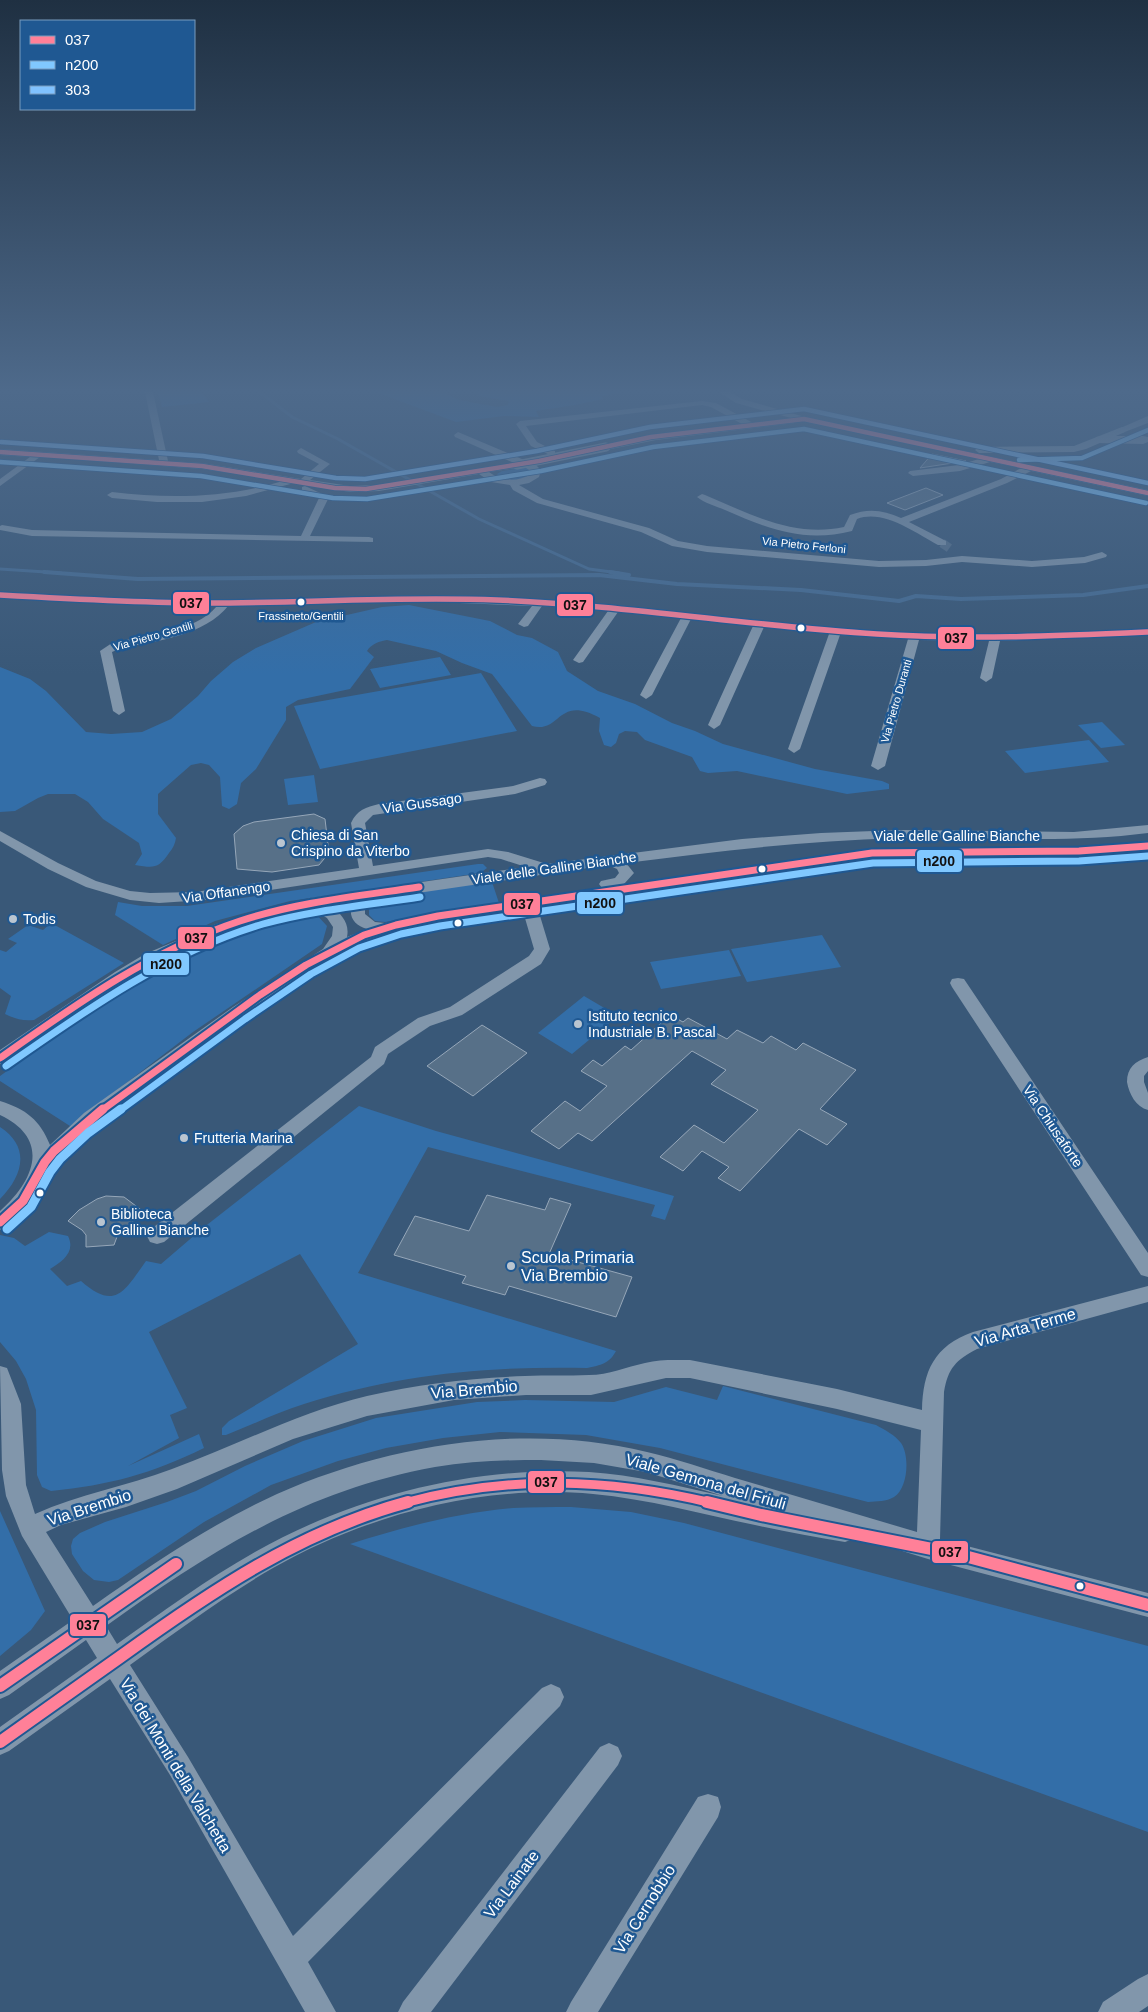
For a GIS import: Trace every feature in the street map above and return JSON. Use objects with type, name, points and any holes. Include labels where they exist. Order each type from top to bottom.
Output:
[{"type":"street","points":[[112,495],[156,500],[198,500],[277,486]]},
{"type":"street","points":[[303,486],[324,497],[304,538]]},
{"type":"street","points":[[323,486],[346,489],[390,486]]},
{"type":"street","name":"Via Pietro Ferloni","points":[[515,486],[540,501],[645,530],[666,541],[688,546],[864,563],[918,563],[962,559]]},
{"type":"street","points":[[901,522],[992,486]]},
{"type":"street","points":[[1115,486],[1148,493]]},
{"type":"street","points":[[702,497],[777,526],[804,533],[824,534],[845,530],[849,528],[853,517],[866,513],[883,513],[942,543]]},
{"type":"street","points":[[2,528],[46,533],[369,540]]},
{"type":"street","points":[[952,550],[962,559],[998,564],[1032,564],[1085,560],[1102,555]]},
{"type":"street","points":[[0,595],[126,602],[225,603],[444,598],[540,602],[914,637],[995,638],[1148,632]]},
{"type":"street","points":[[524,624],[540,602]]},
{"type":"street","name":"Via Pietro Gentili","points":[[119,712],[106,651],[113,646],[151,638],[202,622],[217,614],[225,603]]},
{"type":"street","points":[[579,660],[615,608]]},
{"type":"street","points":[[646,695],[688,615]]},
{"type":"street","points":[[714,725],[760,623]]},
{"type":"street","points":[[794,749],[836,631]]},
{"type":"street","name":"Via Pietro Duranti","points":[[878,766],[914,637]]},
{"type":"street","points":[[986,678],[995,638]]},
{"type":"street","name":"Via Gussago","points":[[367,871],[358,825],[360,817],[367,812],[383,808],[515,790],[540,782]]},
{"type":"street","name":"Viale delle Galline Bianche","points":[[0,1058],[121,976],[151,958],[187,941],[234,923],[311,903],[611,860],[722,846],[834,836],[937,833],[1074,836],[1148,829]]},
{"type":"street","name":"Via Offanengo","points":[[0,835],[94,885],[129,895],[150,898],[197,897],[492,853],[547,869]]},
{"type":"street","name":"Viale delle Galline Bianche","points":[[41,1167],[67,1138],[94,1115],[294,973],[330,951],[385,928],[438,916],[528,902],[872,853],[935,849],[1086,852],[1148,846]]},
{"type":"street","name":"Via Offanengo","points":[[465,857],[489,860],[494,867],[492,876]]},
{"type":"street","points":[[566,897],[580,890],[625,878],[627,874],[624,869],[611,860]]},
{"type":"street","points":[[366,895],[358,905],[357,913],[359,917],[369,926],[385,928]]},
{"type":"street","points":[[157,1236],[378,1060],[381,1051],[424,1022],[456,1011],[535,960],[542,948],[528,902]]},
{"type":"street","points":[[311,903],[323,907],[341,927],[340,936],[330,951]]},
{"type":"street","name":"Via Chiusaforte","points":[[958,983],[1148,1269]]},
{"type":"street","points":[[1148,1063],[1136,1071],[1134,1080],[1137,1090],[1148,1104]]},
{"type":"street","points":[[0,1108],[19,1116],[33,1128],[42,1148],[41,1167],[36,1180],[23,1201],[0,1222]]},
{"type":"street","name":"Via Arta Terme","points":[[928,1547],[933,1392],[937,1372],[944,1361],[960,1347],[988,1336],[1147,1296]]},
{"type":"street","name":"Via Brembio","points":[[30,1528],[58,1515],[126,1496],[177,1478],[290,1430],[336,1414],[423,1394],[477,1387],[580,1385],[610,1382],[645,1372],[666,1369],[690,1369],[837,1399],[933,1423]]},
{"type":"street","name":"Via dei Monti della Valchetta","points":[[0,1376],[8,1393],[14,1421],[14,1470],[17,1495],[30,1528],[65,1580],[90,1624],[180,1766],[321,2012]]},
{"type":"street","name":"Viale Gemona del Friuli","points":[[0,1686],[193,1553],[239,1526],[290,1500],[329,1484],[392,1465],[426,1457],[483,1451],[522,1449],[563,1450],[606,1454],[646,1462],[928,1547],[1148,1605]]},
{"type":"street","name":"Viale Gemona del Friuli","points":[[0,1742],[213,1591],[262,1562],[302,1541],[350,1520],[426,1497],[481,1487],[559,1482],[625,1487],[928,1547]]},
{"type":"street","points":[[291,1959],[552,1696]]},
{"type":"street","name":"Via Lainate","points":[[413,2012],[609,1756]]},
{"type":"street","name":"Via Cernobbio","points":[[580,2012],[708,1806]]},
{"type":"street","points":[[1113,2012],[1148,1989]]},
{"type":"shaded area","points":[[409,605],[490,621],[517,635],[532,638],[558,652],[567,671],[598,691],[635,704],[672,723],[723,744],[815,769],[882,781],[889,784],[889,789],[847,794],[737,771],[708,773],[700,771],[692,757],[645,740],[637,732],[625,731],[619,734],[616,743],[611,747],[604,745],[599,731],[600,718],[575,710],[567,712],[549,725],[541,727],[532,726],[492,674],[436,651],[387,640],[376,643],[367,651],[374,657],[350,689],[298,700],[286,707],[286,720],[256,769],[241,783],[237,804],[229,809],[222,806],[220,777],[209,765],[201,763],[191,765],[158,794],[158,814],[176,838],[172,849],[158,865],[151,867],[135,865],[142,854],[139,843],[103,819],[88,802],[75,794],[48,794],[15,811],[0,812],[0,667],[30,679],[46,691],[86,732],[111,734],[142,732],[171,719],[233,662],[256,648],[316,622],[382,607]]},
{"type":"shaded area","points":[[440,657],[451,675],[380,688],[370,669]]},
{"type":"shaded area","points":[[481,673],[517,731],[320,769],[294,706]]},
{"type":"shaded area","points":[[1102,722],[1125,745],[1101,748],[1078,725]]},
{"type":"shaded area","points":[[1089,740],[1109,762],[1025,773],[1005,751]]},
{"type":"shaded area","points":[[314,775],[318,802],[288,805],[284,779]]},
{"type":"shaded area","points":[[483,864],[487,868],[480,873],[290,901],[215,921],[163,945],[115,915],[118,902],[142,906],[187,906]]},
{"type":"shaded area","points":[[491,879],[499,903],[385,922],[375,921],[369,915],[369,908],[375,901],[384,897]]},
{"type":"shaded area","points":[[315,913],[327,926],[322,944],[193,1032],[70,1126],[0,1081],[0,1076],[120,991],[180,952],[233,931],[284,917]]},
{"type":"shaded area","points":[[51,923],[124,963],[34,1020],[19,1019],[5,1014],[11,996],[0,988],[0,950],[6,952],[17,943],[8,939],[28,925],[43,930]]},
{"type":"shaded area","points":[[822,935],[841,967],[747,982],[731,949]]},
{"type":"shaded area","points":[[729,950],[741,976],[661,989],[650,962]]},
{"type":"shaded area","name":"Istituto tecnico Industriale B. Pascal","points":[[584,996],[618,1016],[572,1054],[538,1033]]},
{"type":"shaded area","points":[[359,1106],[436,1131],[674,1196],[665,1220],[651,1216],[655,1205],[428,1147],[358,1273],[616,1351],[610,1359],[604,1363],[587,1368],[479,1371],[444,1374],[375,1385],[304,1404],[222,1435],[222,1428],[229,1421],[358,1344],[300,1254],[149,1332],[187,1408],[170,1415],[179,1438],[128,1466],[199,1434],[204,1448],[166,1465],[111,1482],[51,1491],[42,1487],[37,1475],[36,1410],[26,1379],[16,1361],[0,1342],[0,1235],[14,1238],[25,1246],[49,1232],[68,1236],[70,1242],[69,1252],[63,1260],[50,1269],[67,1286],[81,1281],[103,1295],[119,1294],[132,1281],[146,1261],[161,1264],[203,1228]]},
{"type":"shaded area","points":[[0,1127],[16,1143],[20,1153],[20,1162],[14,1181],[0,1199]]},
{"type":"shaded area","points":[[723,1386],[876,1425],[890,1433],[901,1443],[906,1456],[905,1479],[899,1493],[891,1499],[868,1502],[660,1448],[586,1435],[500,1432],[443,1438],[386,1448],[338,1461],[271,1485],[204,1522],[118,1580],[109,1582],[94,1580],[83,1571],[72,1554],[71,1546],[73,1539],[80,1533],[105,1522],[196,1491],[245,1466],[303,1441],[376,1418],[477,1402],[525,1400],[614,1402],[666,1387],[717,1400]]},
{"type":"shaded area","points":[[571,1507],[631,1512],[684,1523],[1148,1646],[1148,1832],[350,1544],[410,1526],[471,1513],[513,1508]]},
{"type":"shaded area","points":[[0,1511],[45,1611],[31,1630],[0,1656]]},
{"type":"building","points":[[926,488],[943,495],[905,510],[887,503]]},
{"type":"building","name":"Chiesa di San Crispino da Viterbo","points":[[314,814],[325,819],[329,853],[319,865],[272,872],[237,869],[234,834],[243,826],[254,822]]},
{"type":"building","name":"Istituto tecnico Industriale B. Pascal","points":[[670,1015],[683,1022],[688,1018],[727,1039],[737,1030],[763,1043],[771,1036],[796,1050],[803,1043],[856,1070],[820,1109],[847,1124],[827,1145],[799,1129],[740,1191],[718,1178],[729,1167],[702,1151],[683,1171],[660,1157],[694,1125],[724,1143],[758,1110],[711,1084],[726,1070],[692,1051],[592,1141],[578,1133],[559,1149],[531,1131],[565,1101],[580,1111],[607,1086],[581,1071],[593,1060],[602,1066],[625,1046],[631,1050]]},
{"type":"building","points":[[482,1025],[527,1053],[473,1096],[427,1066]]},
{"type":"building","name":"Scuola Primaria Via Brembio","points":[[487,1195],[545,1210],[550,1198],[571,1204],[549,1254],[632,1277],[616,1317],[509,1286],[505,1295],[462,1283],[466,1276],[394,1255],[415,1216],[469,1231]]},
{"type":"building","name":"Biblioteca Galline Bianche","points":[[106,1196],[124,1197],[144,1212],[118,1234],[114,1245],[86,1247],[86,1235],[68,1221],[79,1210]]},
{"type":"waterway","points":[[421,486],[479,519],[589,569],[619,573]]},
{"type":"waterway","points":[[0,569],[61,573]]},
{"type":"waterway","points":[[44,572],[138,579],[599,575],[677,584],[801,590],[899,601],[916,596],[961,599],[1083,595],[1148,586]]},
{"type":"waterway","points":[[610,572],[629,575]]},
{"type":"tunnel","points":[[942,543],[952,550]]},
{"type":"transit line","name":"n200","points":[[260,486],[333,498],[367,499],[448,486]]},
{"type":"transit line","name":"037","points":[[322,486],[366,489],[385,486]]},
{"type":"transit line","name":"n200","points":[[1067,486],[1146,503]]},
{"type":"transit line","name":"037","points":[[1115,486],[1148,493]]},
{"type":"transit line","name":"037","points":[[0,595],[167,603],[414,599],[497,600],[605,607],[821,630],[956,638],[1011,638],[1148,632]]},
{"type":"transit line","name":"037","points":[[0,1222],[23,1201],[45,1162],[54,1151],[96,1114],[237,1011],[283,980],[330,951],[375,931],[438,916],[872,853],[941,851],[1044,852],[1148,846]]},
{"type":"transit line","name":"n200","points":[[7,1229],[31,1207],[50,1172],[60,1159],[88,1133],[245,1019],[311,974],[359,948],[401,934],[440,926],[873,863],[942,861],[1045,862],[1148,856]]},
{"type":"transit line","name":"037","points":[[0,1058],[115,980],[176,947],[207,933],[262,914],[284,909],[329,900],[419,887]]},
{"type":"transit line","name":"n200","points":[[6,1066],[119,990],[179,957],[210,943],[264,924],[308,914],[420,897]]},
{"type":"transit line","name":"037","points":[[0,1742],[198,1602],[267,1559],[315,1535],[389,1507],[427,1497],[505,1484],[544,1482],[584,1483],[663,1492],[761,1515],[957,1554],[1148,1605]]},
{"type":"transit line","name":"037","points":[[0,1686],[176,1564]]},
{"type":"place","name":"Frassineto/Gentili","points":[[301,602]]},
{"type":"place","name":"Chiesa di San Crispino da Viterbo","points":[[281,843]]},
{"type":"place","name":"Todis","points":[[13,919]]},
{"type":"place","name":"Istituto tecnico Industriale B. Pascal","points":[[578,1024]]},
{"type":"place","name":"Frutteria Marina","points":[[184,1138]]},
{"type":"place","name":"Biblioteca Galline Bianche","points":[[101,1222]]},
{"type":"place","name":"Scuola Primaria Via Brembio","points":[[511,1266]]}]
